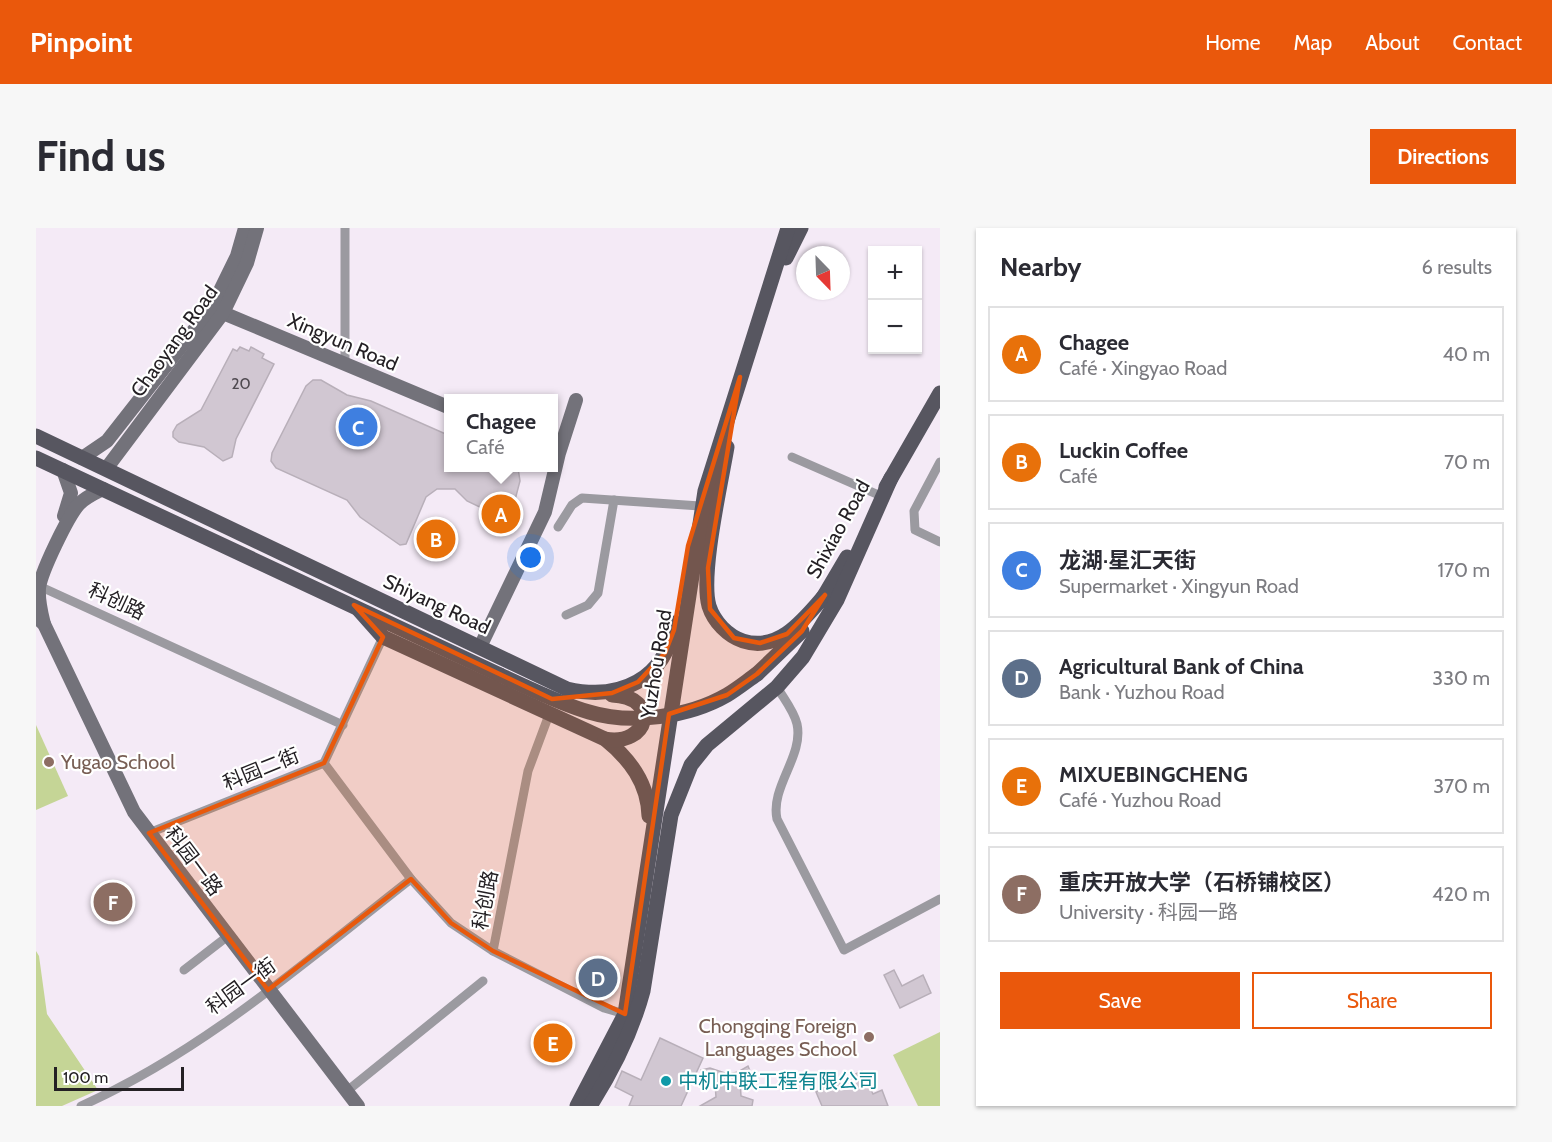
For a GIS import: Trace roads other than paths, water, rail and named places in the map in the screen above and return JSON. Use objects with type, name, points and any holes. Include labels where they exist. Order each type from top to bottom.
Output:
[{"type":"main road","name":"Yuzhou Road","points":[[577,1106],[624,1014],[703,499],[788,228]]},
{"type":"main road","points":[[762,307],[801,228]]},
{"type":"main road","points":[[740,376],[708,568],[706,595],[710,609],[716,620],[734,638],[760,643],[787,634],[825,595]]},
{"type":"main road","points":[[928,411],[940,379]]},
{"type":"main road","name":"Shixiao Road","points":[[500,675],[580,709],[622,718],[658,716],[696,709],[727,695],[757,674],[802,631],[825,595],[940,391]]},
{"type":"main road","name":"Shiyang Road","points":[[36,436],[567,689],[598,694],[627,688],[638,682],[665,653],[674,630],[688,546],[703,499]]},
{"type":"main road","name":"Shiyang Road","points":[[36,458],[500,675]]},
{"type":"main road","points":[[590,1106],[626,1041],[636,1017],[671,815],[691,765],[707,745],[777,687],[803,657],[837,600],[891,478]]},
{"type":"main road","points":[[354,605],[383,637],[605,739],[632,765],[642,783],[649,806],[650,843]]},
{"type":"main road","points":[[598,694],[628,696],[638,702],[644,713],[643,725],[634,735],[622,740],[605,739]]},
{"type":"street","name":"Chaoyang Road","points":[[82,458],[107,441],[212,306],[237,256],[245,228]]},
{"type":"street","name":"Chaoyang Road","points":[[106,469],[223,313],[247,263],[257,228]]},
{"type":"street","points":[[345,228],[345,364]]},
{"type":"street","name":"Xingyun Road","points":[[223,313],[444,405]]},
{"type":"street","points":[[558,446],[576,400]]},
{"type":"street","points":[[130,411],[128,417],[131,421],[141,421]]},
{"type":"street","points":[[792,457],[881,496]]},
{"type":"street","points":[[940,462],[914,511],[915,530],[940,542]]},
{"type":"street","points":[[36,571],[71,499],[70,486],[63,470]]},
{"type":"street","points":[[480,647],[545,512],[552,472]]},
{"type":"street","points":[[39,586],[43,572],[75,509],[83,500],[103,489]]},
{"type":"street","points":[[558,527],[572,505],[582,498],[703,499]]},
{"type":"street","points":[[567,615],[588,605],[598,593],[614,500]]},
{"type":"street","name":"科园一路","points":[[39,586],[40,621],[119,784],[149,833],[358,1106]]},
{"type":"street","name":"科创路","points":[[39,586],[343,725]]},
{"type":"street","name":"科园二街","points":[[149,833],[324,763],[383,637]]},
{"type":"street","points":[[777,687],[794,716],[798,734],[776,802],[777,819],[844,950],[940,899]]},
{"type":"street","name":"科创路","points":[[324,763],[411,879],[451,923],[493,951],[528,771],[550,712]]},
{"type":"street","name":"科园一街","points":[[81,1106],[160,1065],[268,990],[411,879]]},
{"type":"street","points":[[184,970],[228,936]]},
{"type":"street","points":[[493,951],[604,1008],[624,1014]]},
{"type":"street","points":[[347,1091],[483,981]]},
{"type":"place","name":"龙湖·星汇天街","points":[[358,427]]},
{"type":"place","name":"Chagee","points":[[501,514]]},
{"type":"place","name":"Luckin Coffee","points":[[436,539]]},
{"type":"place","name":"Yugao School","points":[[49,762]]},
{"type":"place","name":"重庆开放大学（石桥铺校区）","points":[[113,902]]},
{"type":"place","name":"Agricultural Bank of China","points":[[598,978]]},
{"type":"place","name":"Chongqing Foreign Languages School","points":[[869,1037]]},
{"type":"place","name":"MIXUEBINGCHENG","points":[[553,1043]]},
{"type":"place","name":"中机中联工程有限公司","points":[[666,1081]]}]
